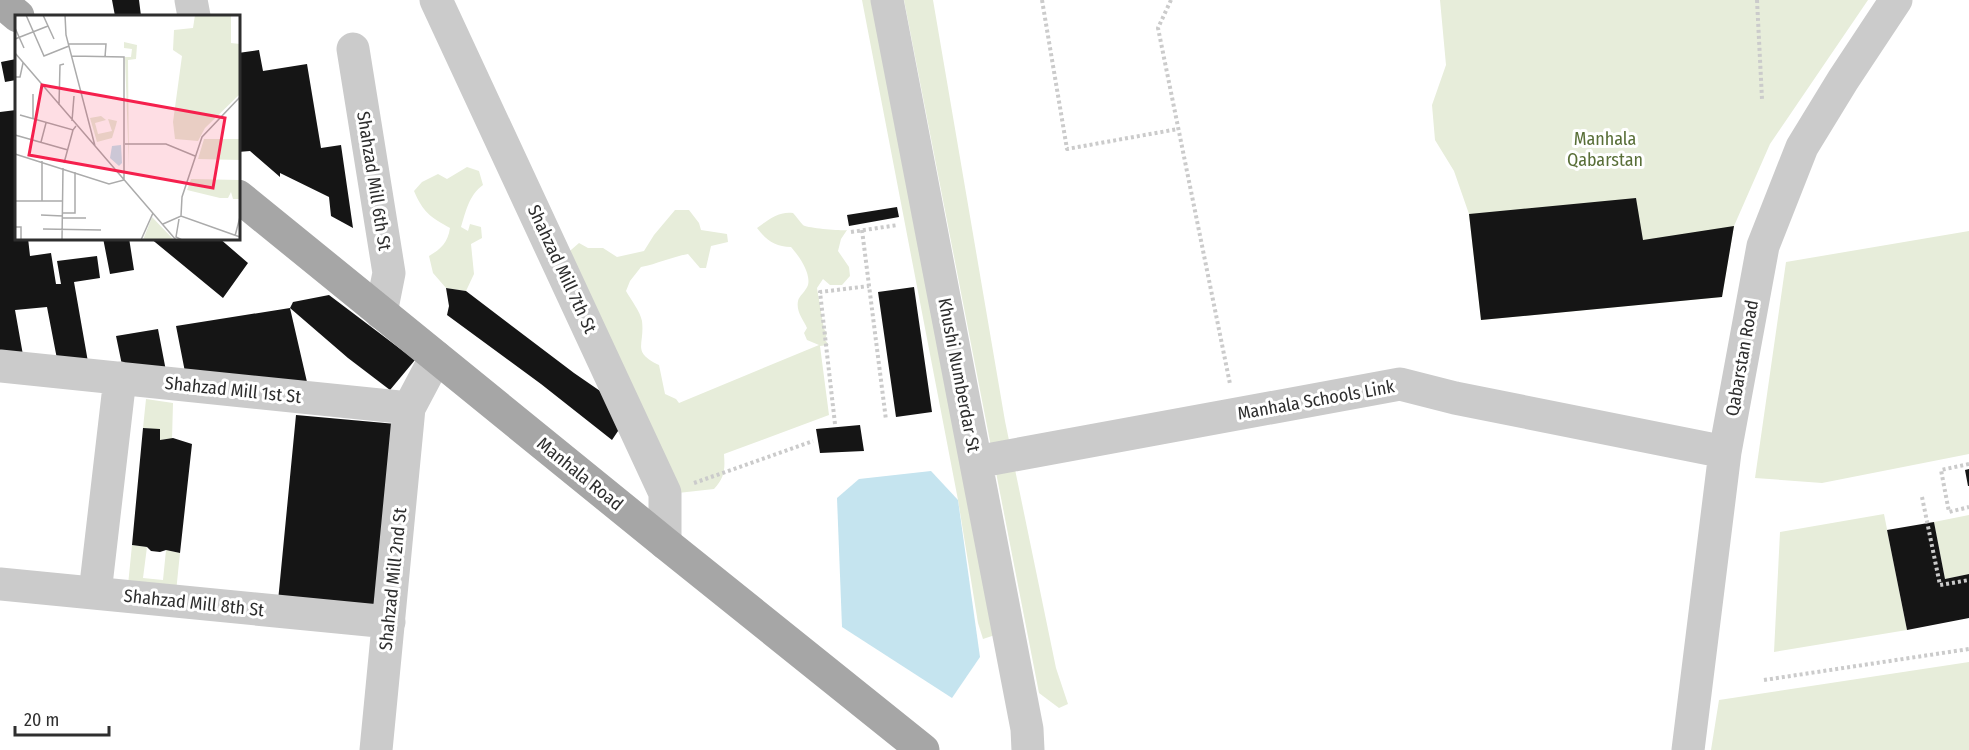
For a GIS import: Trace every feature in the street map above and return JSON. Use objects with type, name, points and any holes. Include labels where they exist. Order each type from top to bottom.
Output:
[{"type":"main road","points":[[0,1],[17,15]]},
{"type":"main road","name":"Manhala Road","points":[[240,198],[923,750]]},
{"type":"street","points":[[191,0],[194,15]]},
{"type":"street","name":"Shahzad Mill 7th St","points":[[436,0],[665,493],[665,543]]},
{"type":"street","name":"Khushi Numberdar St","points":[[886,0],[1028,729],[1028,750]]},
{"type":"street","name":"Qabarstan Road","points":[[1688,750],[1725,452],[1763,246],[1802,147],[1842,80],[1896,0]]},
{"type":"street","name":"Shahzad Mill 6th St","points":[[353,49],[389,273],[381,313]]},
{"type":"street","points":[[409,408],[436,357]]},
{"type":"street","name":"Shahzad Mill 1st St","points":[[0,366],[409,408]]},
{"type":"street","points":[[95,593],[120,378]]},
{"type":"street","name":"Manhala Schools Link","points":[[976,462],[1400,384],[1455,398],[1725,452]]},
{"type":"street","name":"Shahzad Mill 2nd St","points":[[376,750],[409,408]]},
{"type":"street","name":"Shahzad Mill 8th St","points":[[0,584],[389,622]]},
{"type":"path","points":[[1042,0],[1067,149],[1178,129]]},
{"type":"path","points":[[1171,0],[1158,28],[1236,414]]},
{"type":"path","points":[[1757,0],[1762,99]]},
{"type":"path","points":[[851,232],[899,224]]},
{"type":"path","points":[[862,230],[886,420]]},
{"type":"path","points":[[836,424],[820,292],[869,286]]},
{"type":"path","points":[[665,493],[813,441]]},
{"type":"path","points":[[1969,464],[1941,470],[1949,512],[1969,507]]},
{"type":"path","points":[[1922,497],[1940,585],[1969,580]]},
{"type":"path","points":[[1764,680],[1969,649]]},
{"type":"green space","points":[[862,0],[877,0],[998,634],[983,639],[978,623],[958,500]]},
{"type":"green space","points":[[904,0],[933,0],[1005,421],[1056,668],[1068,704],[1059,708],[1039,693]]},
{"type":"green space","name":"Manhala Qabarstan","points":[[1440,0],[1868,0],[1770,144],[1734,226],[1722,297],[1481,320],[1469,214],[1454,171],[1435,140],[1432,105],[1446,65]]},
{"type":"green space","points":[[467,167],[479,171],[483,185],[471,198],[461,227],[468,231],[470,224],[481,227],[482,238],[471,244],[474,274],[466,291],[446,288],[433,273],[429,256],[443,245],[450,228],[428,213],[414,191],[422,182],[438,174],[447,179]]},
{"type":"green space","points":[[675,210],[689,210],[699,223],[701,230],[727,234],[728,242],[711,246],[706,268],[700,268],[688,254],[641,267],[630,281],[626,291],[642,321],[642,352],[659,365],[665,394],[679,403],[819,345],[807,340],[804,333],[807,328],[798,309],[799,299],[808,285],[808,275],[804,265],[791,247],[771,242],[757,228],[783,213],[793,213],[806,226],[847,230],[841,239],[838,251],[849,267],[850,276],[842,285],[830,285],[823,279],[817,288],[824,329],[827,333],[825,340],[829,345],[820,346],[829,415],[724,454],[724,473],[714,489],[678,493],[564,256],[579,243],[588,248],[603,248],[617,257],[644,251]]},
{"type":"green space","points":[[1969,231],[1969,454],[1822,483],[1755,478],[1786,262]]},
{"type":"green space","points":[[146,399],[173,403],[172,439],[160,440],[160,430],[143,428]]},
{"type":"green space","points":[[1884,514],[1907,630],[1774,652],[1780,532]]},
{"type":"green space","points":[[1969,515],[1969,574],[1945,579],[1934,522]]},
{"type":"green space","points":[[132,545],[147,547],[143,578],[163,580],[166,550],[180,553],[176,592],[128,585]]},
{"type":"green space","points":[[1969,662],[1969,750],[1711,750],[1719,700]]},
{"type":"water","points":[[931,471],[958,500],[980,657],[952,698],[842,627],[837,498],[859,479]]},
{"type":"building","points":[[112,0],[139,0],[141,15],[115,15]]},
{"type":"building","points":[[259,50],[263,71],[307,64],[321,148],[341,145],[353,228],[331,216],[329,197],[280,173],[280,177],[250,151],[240,152],[240,53]]},
{"type":"building","points":[[15,59],[15,80],[5,82],[1,62]]},
{"type":"building","points":[[15,110],[15,240],[28,240],[30,256],[51,253],[56,284],[61,284],[57,261],[97,256],[100,278],[74,282],[88,362],[57,359],[47,307],[15,310],[23,355],[0,352],[0,112]]},
{"type":"building","points":[[1636,198],[1643,240],[1734,226],[1722,297],[1481,320],[1469,214]]},
{"type":"building","points":[[897,207],[899,217],[849,226],[847,215]]},
{"type":"building","points":[[103,240],[129,240],[134,270],[110,274]]},
{"type":"building","points":[[152,240],[221,240],[248,263],[223,298]]},
{"type":"building","points":[[914,287],[932,412],[896,417],[878,292]]},
{"type":"building","points":[[446,288],[466,291],[603,393],[626,419],[612,440],[447,315],[449,306]]},
{"type":"building","points":[[329,295],[415,360],[390,390],[348,358],[290,308],[293,302]]},
{"type":"building","points":[[290,308],[307,382],[185,372],[176,326]]},
{"type":"building","points":[[158,329],[166,371],[122,365],[116,336]]},
{"type":"building","points":[[296,415],[396,424],[376,612],[278,601]]},
{"type":"building","points":[[860,425],[864,451],[820,453],[816,429]]},
{"type":"building","points":[[143,428],[160,429],[160,440],[173,438],[192,444],[180,553],[166,550],[151,551],[147,547],[132,545]]},
{"type":"building","points":[[1969,469],[1969,486],[1968,486],[1965,470]]},
{"type":"building","points":[[1934,522],[1945,579],[1969,574],[1969,618],[1907,630],[1887,530]]}]
